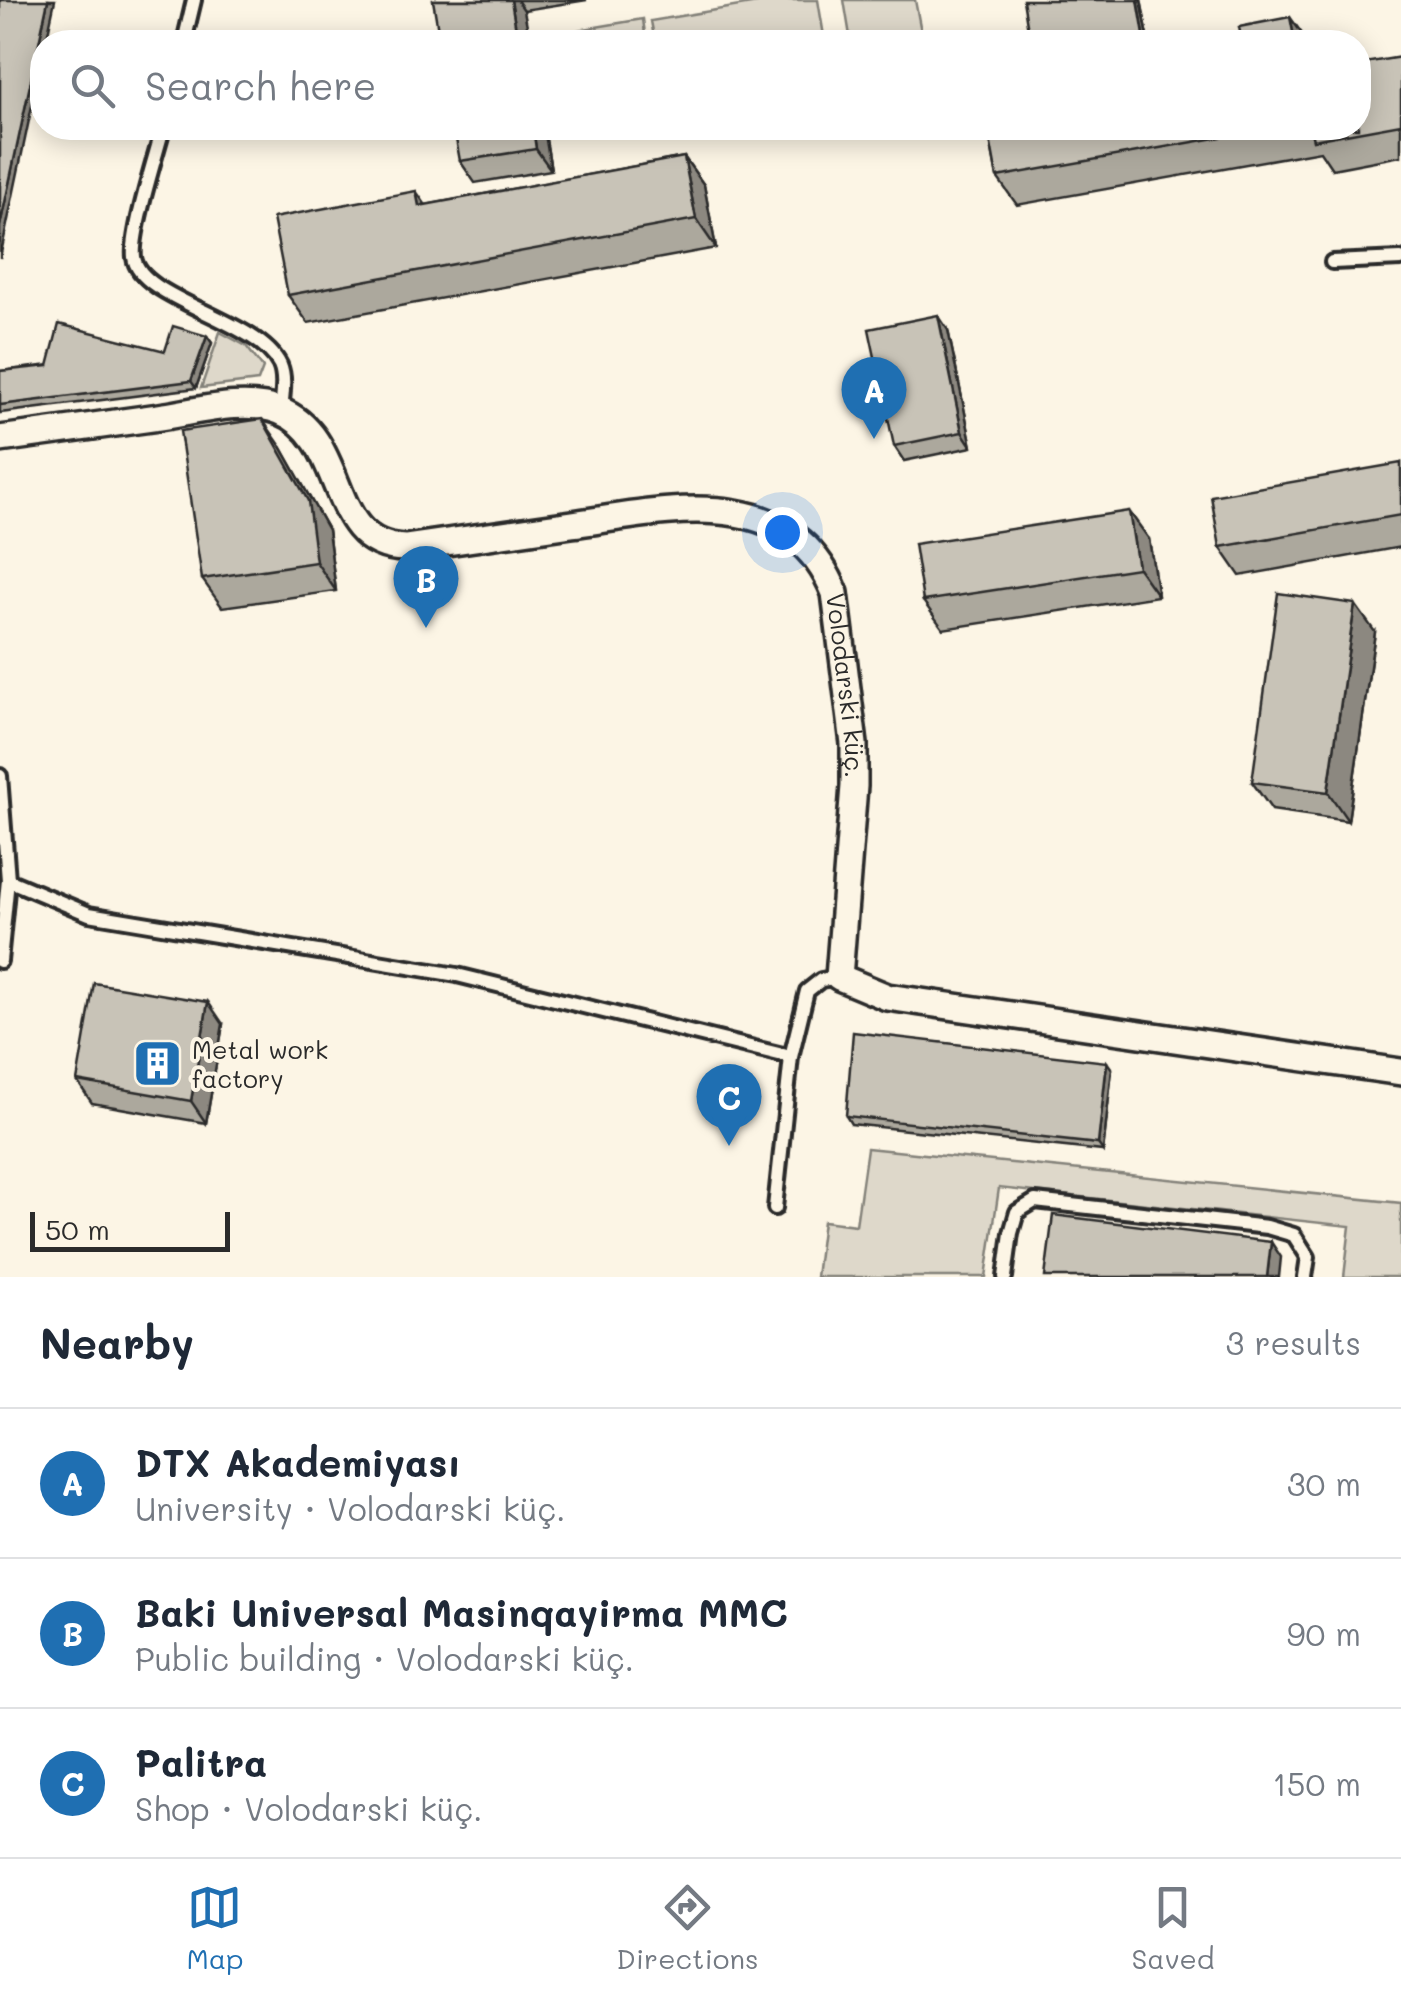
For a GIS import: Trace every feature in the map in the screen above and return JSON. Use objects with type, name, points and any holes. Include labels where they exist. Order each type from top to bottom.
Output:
[{"type":"street","points":[[0,439],[233,407],[281,412]]},
{"type":"street","name":"Volodarski küç.","points":[[281,412],[319,444],[359,531],[386,548],[701,508],[732,511],[766,522],[809,548],[826,571],[835,593],[854,744],[839,977]]},
{"type":"street","points":[[839,977],[887,996],[1401,1072]]},
{"type":"lane","points":[[187,30],[194,0]]},
{"type":"lane","points":[[160,140],[136,238],[134,256],[138,270],[153,285],[268,348],[280,367],[281,412]]},
{"type":"lane","points":[[1332,262],[1401,259]]},
{"type":"lane","points":[[0,776],[8,880],[0,962]]},
{"type":"lane","points":[[8,880],[90,914],[457,975],[791,1057]]},
{"type":"lane","points":[[775,1208],[791,1057],[807,991],[821,980],[839,977]]},
{"type":"lane","points":[[1005,1277],[1017,1212],[1035,1202],[1266,1228],[1294,1235],[1308,1257],[1305,1277]]},
{"type":"shaded area","points":[[775,0],[818,0],[823,30],[653,30],[651,21]]},
{"type":"shaded area","points":[[844,0],[915,0],[921,30],[849,30]]},
{"type":"shaded area","points":[[643,19],[644,30],[578,30]]},
{"type":"shaded area","points":[[220,332],[246,346],[263,368],[258,381],[201,388]]},
{"type":"shaded area","points":[[867,1148],[1401,1203],[1401,1277],[1344,1277],[1350,1226],[999,1188],[986,1277],[816,1277],[823,1221],[856,1225]]},
{"type":"building","points":[[0,0],[48,0],[42,30],[30,30],[30,85],[0,226]]},
{"type":"building","points":[[433,0],[511,0],[516,30],[438,30]]},
{"type":"building","points":[[1023,0],[1138,0],[1143,30],[1028,30]]},
{"type":"building","points":[[1290,17],[1293,30],[1240,30],[1239,27]]},
{"type":"building","points":[[1401,57],[1401,124],[1371,129],[1371,62]]},
{"type":"building","points":[[456,140],[535,140],[536,149],[460,161]]},
{"type":"building","points":[[990,140],[1205,140],[997,177]]},
{"type":"building","points":[[684,157],[696,219],[288,295],[273,218],[416,191],[419,206]]},
{"type":"building","points":[[938,315],[962,432],[894,446],[869,329]]},
{"type":"building","points":[[59,324],[165,351],[173,326],[207,336],[191,381],[0,405],[0,371],[48,366]]},
{"type":"building","points":[[262,419],[308,501],[316,562],[202,579],[180,431]]},
{"type":"building","points":[[1401,463],[1401,515],[1220,547],[1211,496]]},
{"type":"building","points":[[1129,511],[1138,568],[923,601],[914,544]]},
{"type":"building","points":[[1278,593],[1355,604],[1328,792],[1252,782]]},
{"type":"building","name":"Metal work factory","points":[[94,983],[208,1002],[191,1101],[77,1081]]},
{"type":"building","points":[[853,1032],[1107,1062],[1098,1144],[846,1116]]},
{"type":"building","points":[[1053,1215],[1271,1242],[1267,1277],[1045,1277]]},
{"type":"place","name":"DTX Akademiyası","points":[[874,439]]},
{"type":"place","name":"Baki Universal Masinqayirma MMC","points":[[426,628]]},
{"type":"place","name":"Metal work factory","points":[[157,1064]]},
{"type":"place","name":"Palitra","points":[[729,1146]]}]
